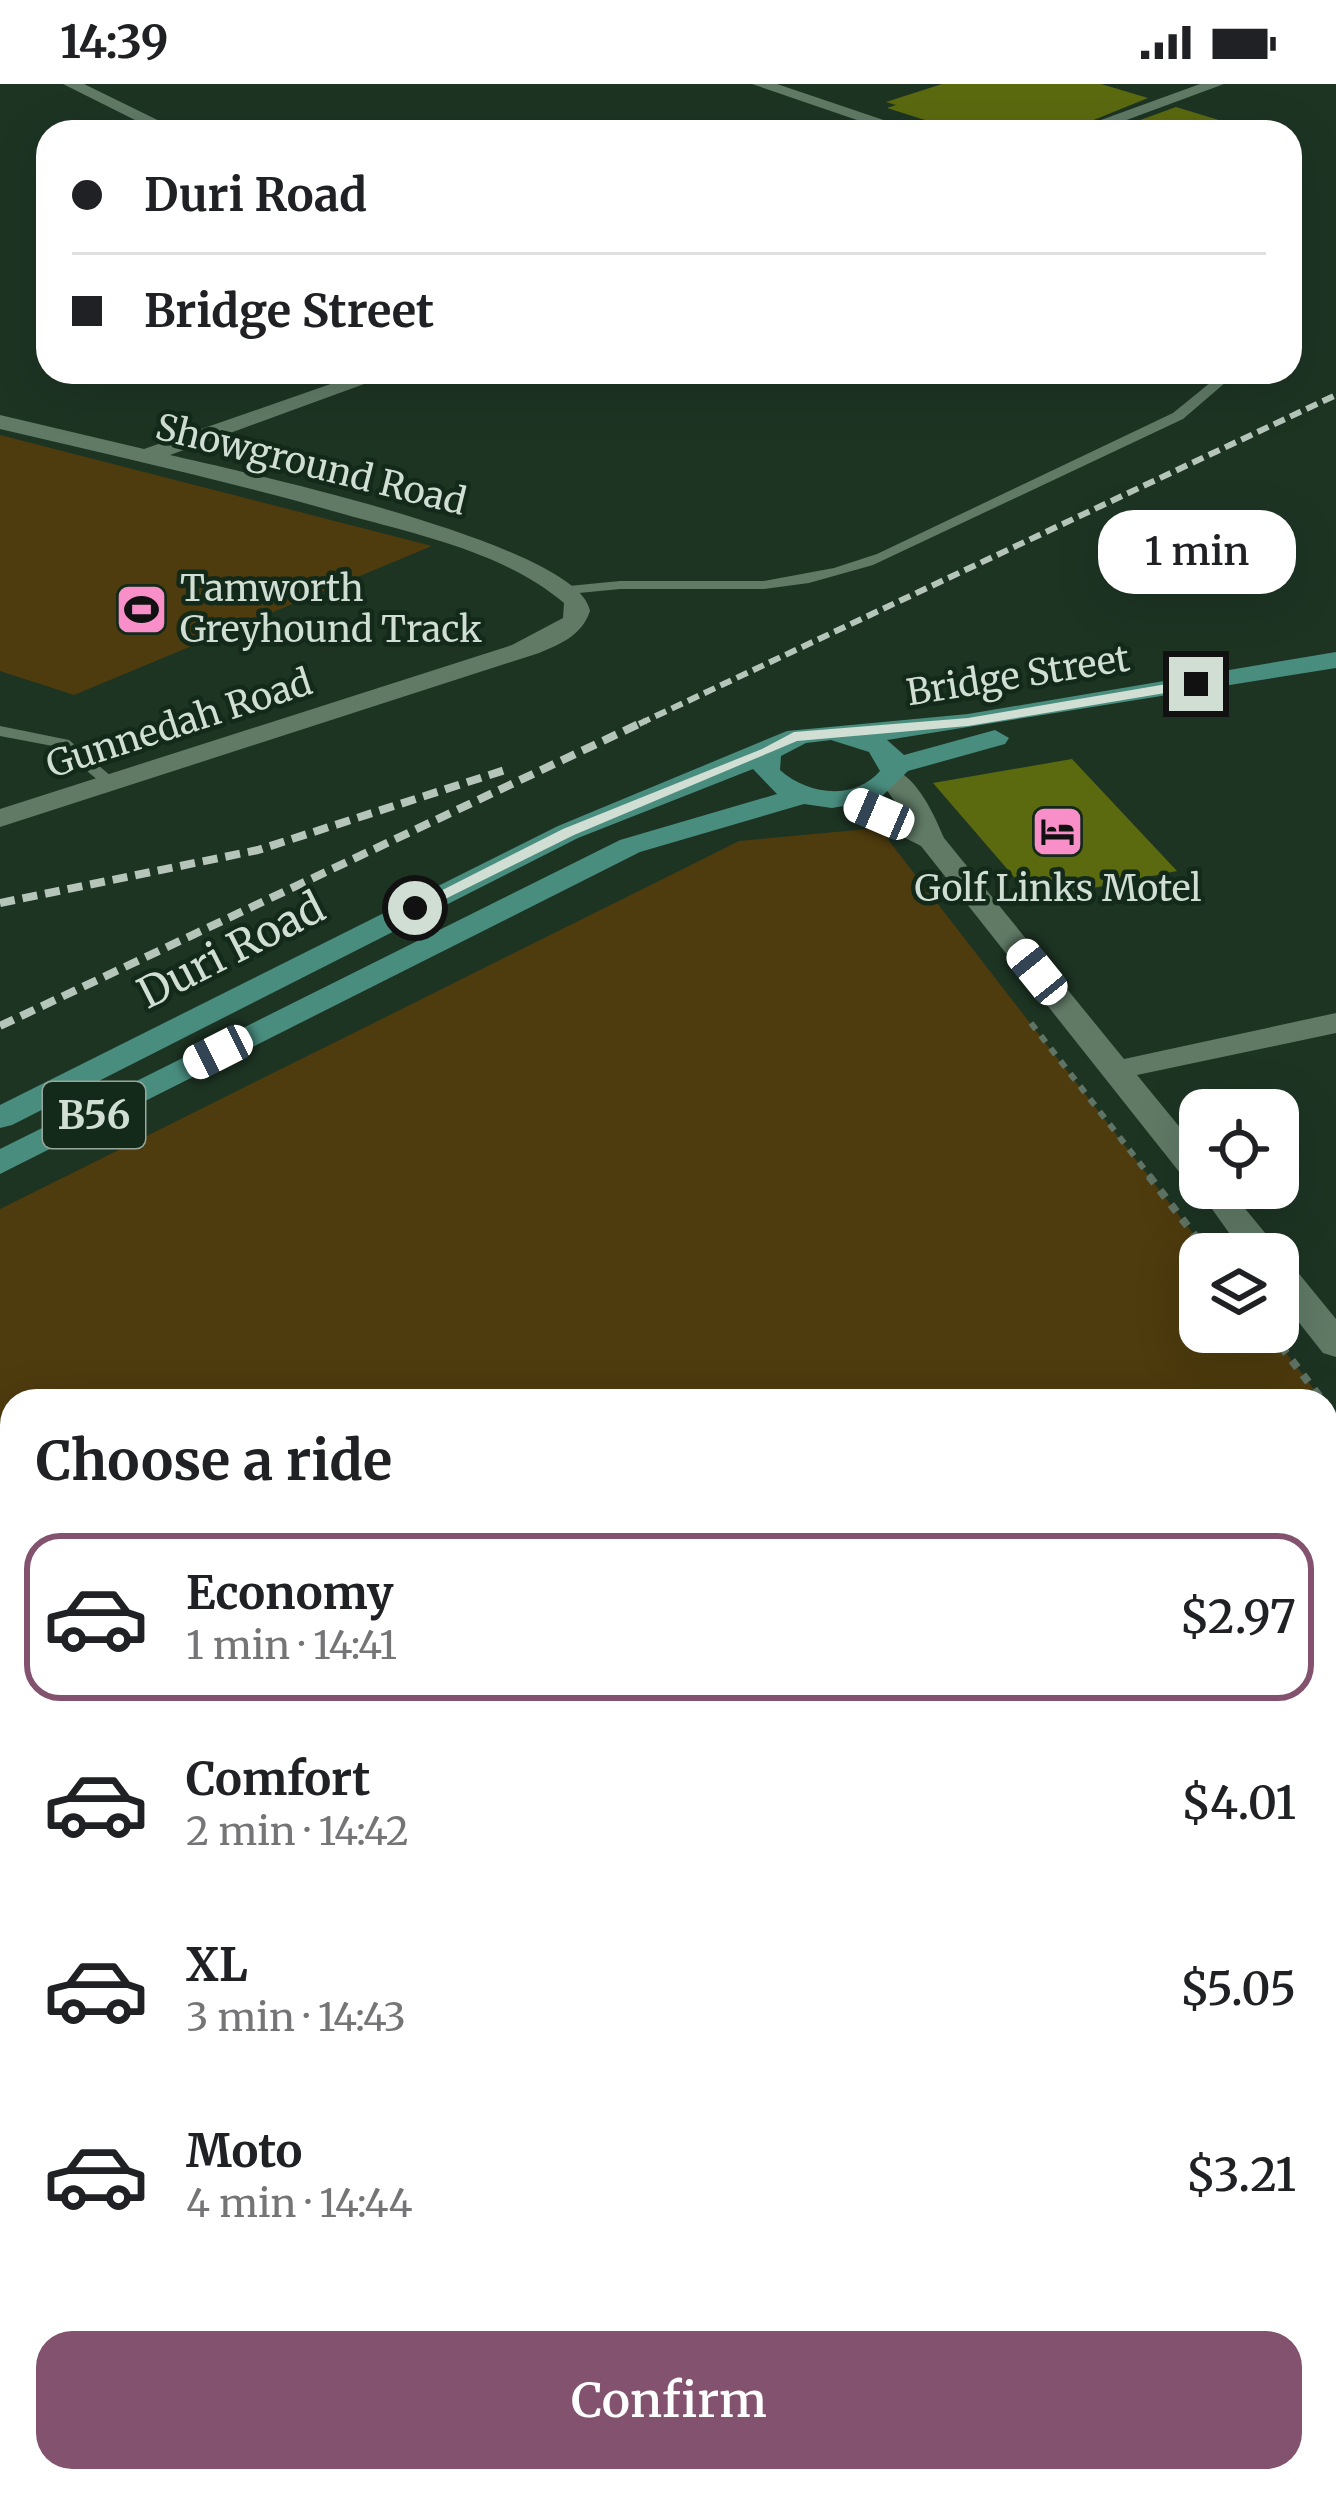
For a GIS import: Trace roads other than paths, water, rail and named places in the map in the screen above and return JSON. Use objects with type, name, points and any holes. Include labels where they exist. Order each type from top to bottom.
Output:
[{"type":"main road","name":"Bridge Street","points":[[853,735],[968,722],[1336,660]]},
{"type":"main road","name":"Bridge Street","points":[[893,771],[980,741],[1336,682]]},
{"type":"main road","name":"B56","points":[[768,752],[812,733],[853,735]]},
{"type":"main road","points":[[853,735],[883,747],[893,771]]},
{"type":"main road","points":[[768,752],[766,772],[803,795]]},
{"type":"main road","name":"Duri Road","points":[[0,1118],[568,832],[768,752]]},
{"type":"main road","name":"B56","points":[[803,795],[841,798],[872,791],[893,771]]},
{"type":"main road","name":"Duri Road","points":[[0,1163],[630,846],[803,795]]},
{"type":"street","points":[[71,84],[148,120]]},
{"type":"street","points":[[760,84],[872,120]]},
{"type":"street","points":[[1112,120],[1216,84]]},
{"type":"street","points":[[142,457],[352,384]]},
{"type":"street","name":"Showground Road","points":[[0,422],[469,541],[534,566],[573,602]]},
{"type":"street","name":"Gunnedah Road","points":[[0,818],[521,650],[568,628],[573,602]]},
{"type":"street","points":[[893,771],[931,840],[1179,1149]]},
{"type":"street","points":[[841,798],[931,840]]},
{"type":"street","points":[[1116,1070],[1336,1023]]},
{"type":"street","points":[[1227,1209],[1246,1233]]},
{"type":"street","points":[[1299,1298],[1336,1344]]},
{"type":"lane","points":[[573,602],[656,580],[765,585],[835,573],[882,557],[1178,416],[1217,384]]},
{"type":"lane","points":[[0,731],[63,743],[111,782]]},
{"type":"railway","points":[[639,724],[1336,395]]},
{"type":"railway","points":[[0,1026],[645,721]]},
{"type":"railway","points":[[0,903],[258,850],[508,769]]},
{"type":"place","name":"Tamworth Greyhound Track","points":[[141,609]]},
{"type":"place","name":"Golf Links Motel","points":[[1058,832]]}]
